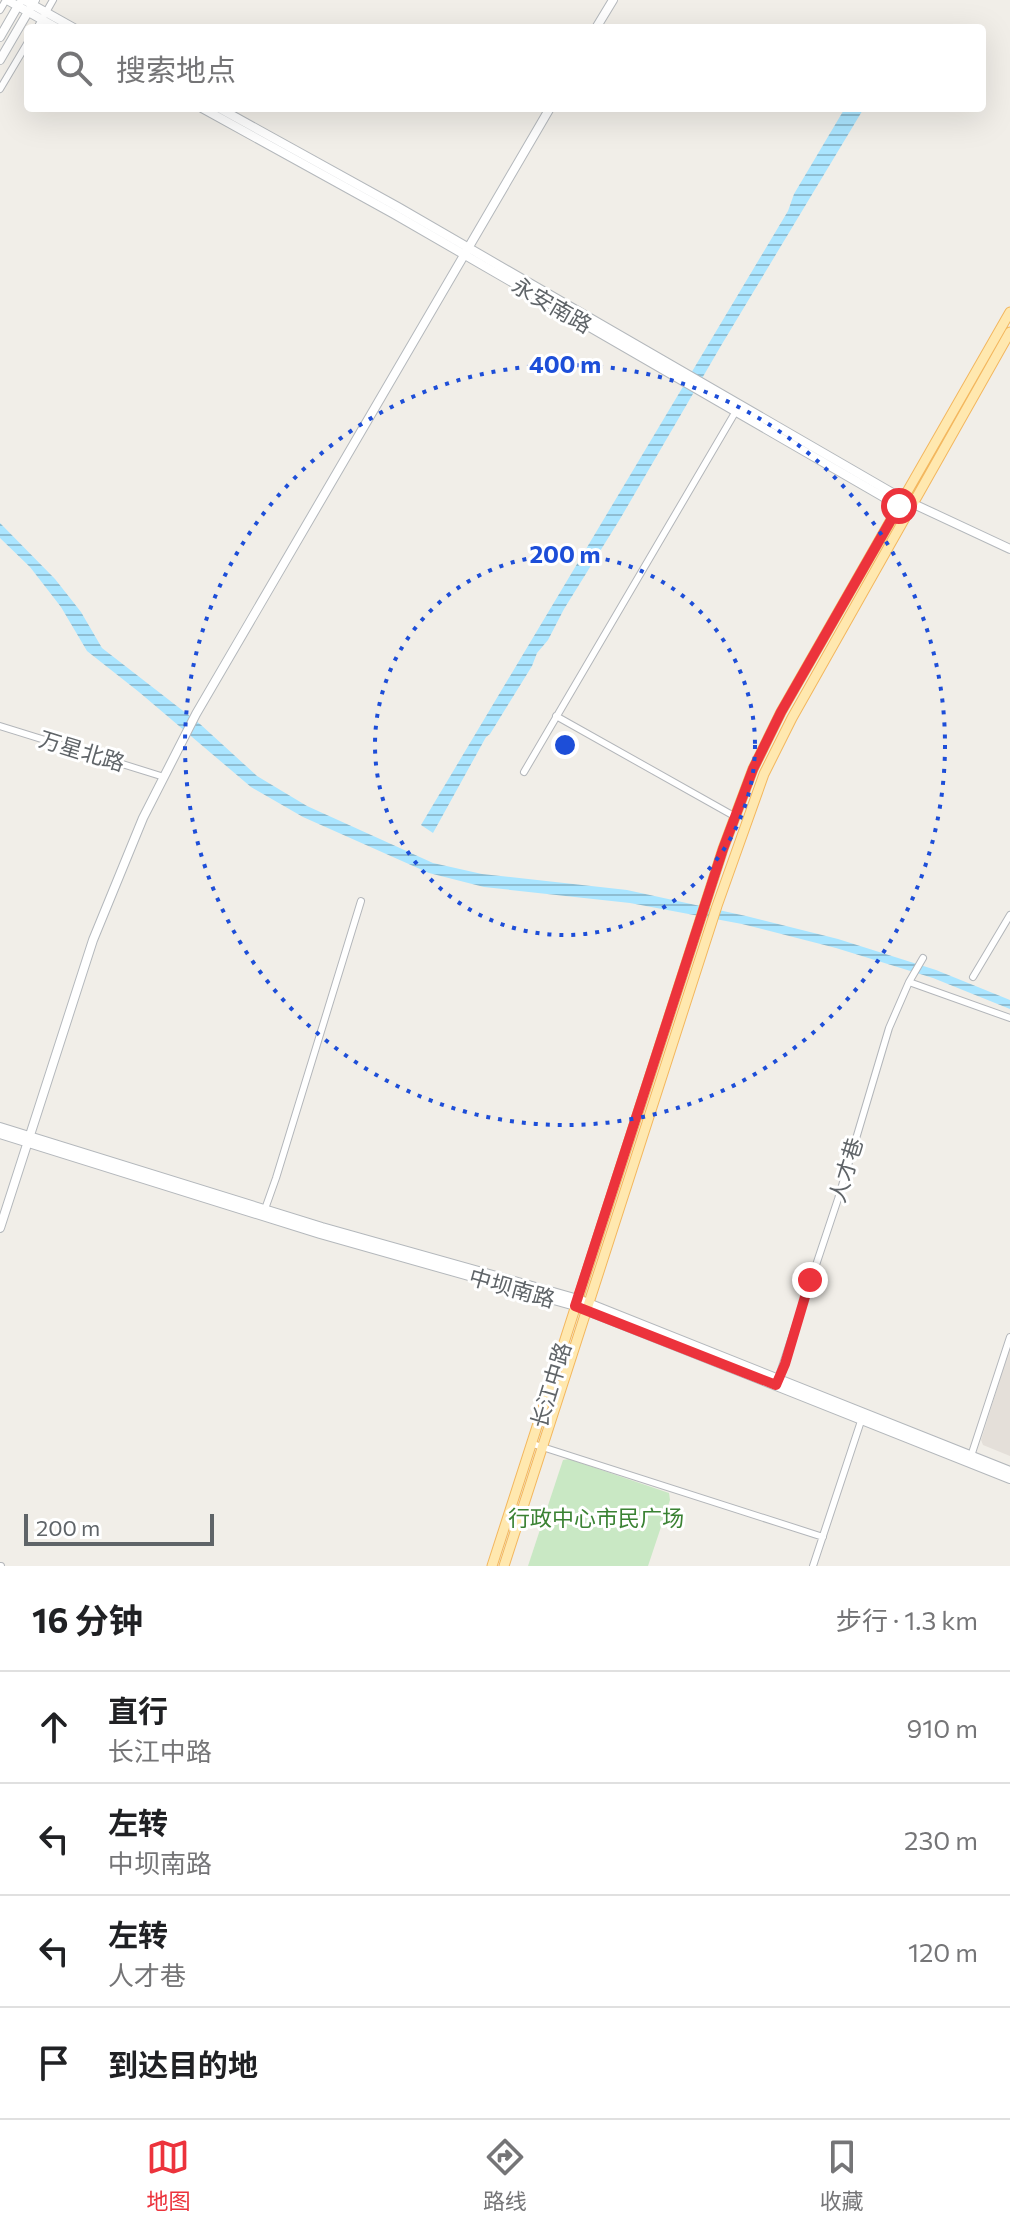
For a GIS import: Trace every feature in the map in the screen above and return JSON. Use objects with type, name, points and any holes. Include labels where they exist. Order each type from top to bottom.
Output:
[{"type":"main road","points":[[905,503],[1010,312]]},
{"type":"main road","points":[[905,503],[1010,332]]},
{"type":"main road","name":"长江中路","points":[[504,1566],[699,920],[734,816],[781,712],[905,503]]},
{"type":"main road","name":"长江中路","points":[[582,1304],[744,827],[771,760],[905,503]]},
{"type":"main road","name":"长江中路","points":[[492,1566],[538,1446]]},
{"type":"street","points":[[0,10],[6,0],[27,4],[41,20],[53,0]]},
{"type":"street","points":[[598,24],[613,0]]},
{"type":"street","points":[[0,37],[27,4]]},
{"type":"street","points":[[0,60],[27,4]]},
{"type":"street","points":[[0,89],[24,49]]},
{"type":"street","name":"永安南路","points":[[209,112],[468,252]]},
{"type":"street","name":"永安南路","points":[[226,112],[905,503],[1010,549]]},
{"type":"street","points":[[0,1228],[93,940],[164,777],[195,716],[548,112]]},
{"type":"street","points":[[524,772],[738,408]]},
{"type":"street","points":[[556,716],[734,816]]},
{"type":"street","name":"万星北路","points":[[0,726],[164,777]]},
{"type":"street","points":[[265,1209],[361,901]]},
{"type":"street","points":[[973,977],[1010,915]]},
{"type":"street","name":"人才巷","points":[[776,1385],[838,1199],[889,1028],[922,960]]},
{"type":"street","points":[[910,980],[1010,1018]]},
{"type":"street","name":"中坝南路","points":[[0,1127],[27,1139],[320,1234],[582,1304],[861,1421],[1010,1479]]},
{"type":"street","name":"中坝南路","points":[[0,1134],[27,1139],[582,1304],[1010,1471]]},
{"type":"street","points":[[972,1453],[1010,1337]]},
{"type":"street","points":[[813,1566],[861,1421]]},
{"type":"street","points":[[923,1443],[929,1435],[990,1460],[989,1469]]},
{"type":"street","points":[[538,1446],[823,1537]]},
{"type":"shaded area","points":[[1010,1347],[1010,1456],[983,1445],[981,1440]]},
{"type":"green space","name":"行政中心市民广场","points":[[569,1459],[669,1493],[670,1500],[648,1566],[528,1566],[563,1460]]},
{"type":"water","points":[[843,112],[862,112],[548,640],[486,737],[433,833],[421,825],[788,211],[794,194]]},
{"type":"water","points":[[0,523],[55,579],[81,612],[102,648],[200,724],[257,776],[307,806],[433,863],[482,874],[627,890],[838,939],[936,970],[1010,1000],[1010,1009],[933,978],[836,948],[742,924],[630,903],[484,887],[429,873],[303,817],[251,787],[87,651],[61,607],[30,567],[0,538]]},
{"type":"route","points":[[810,1280],[776,1385],[575,1306],[723,849],[753,769],[781,712],[899,506]]}]
